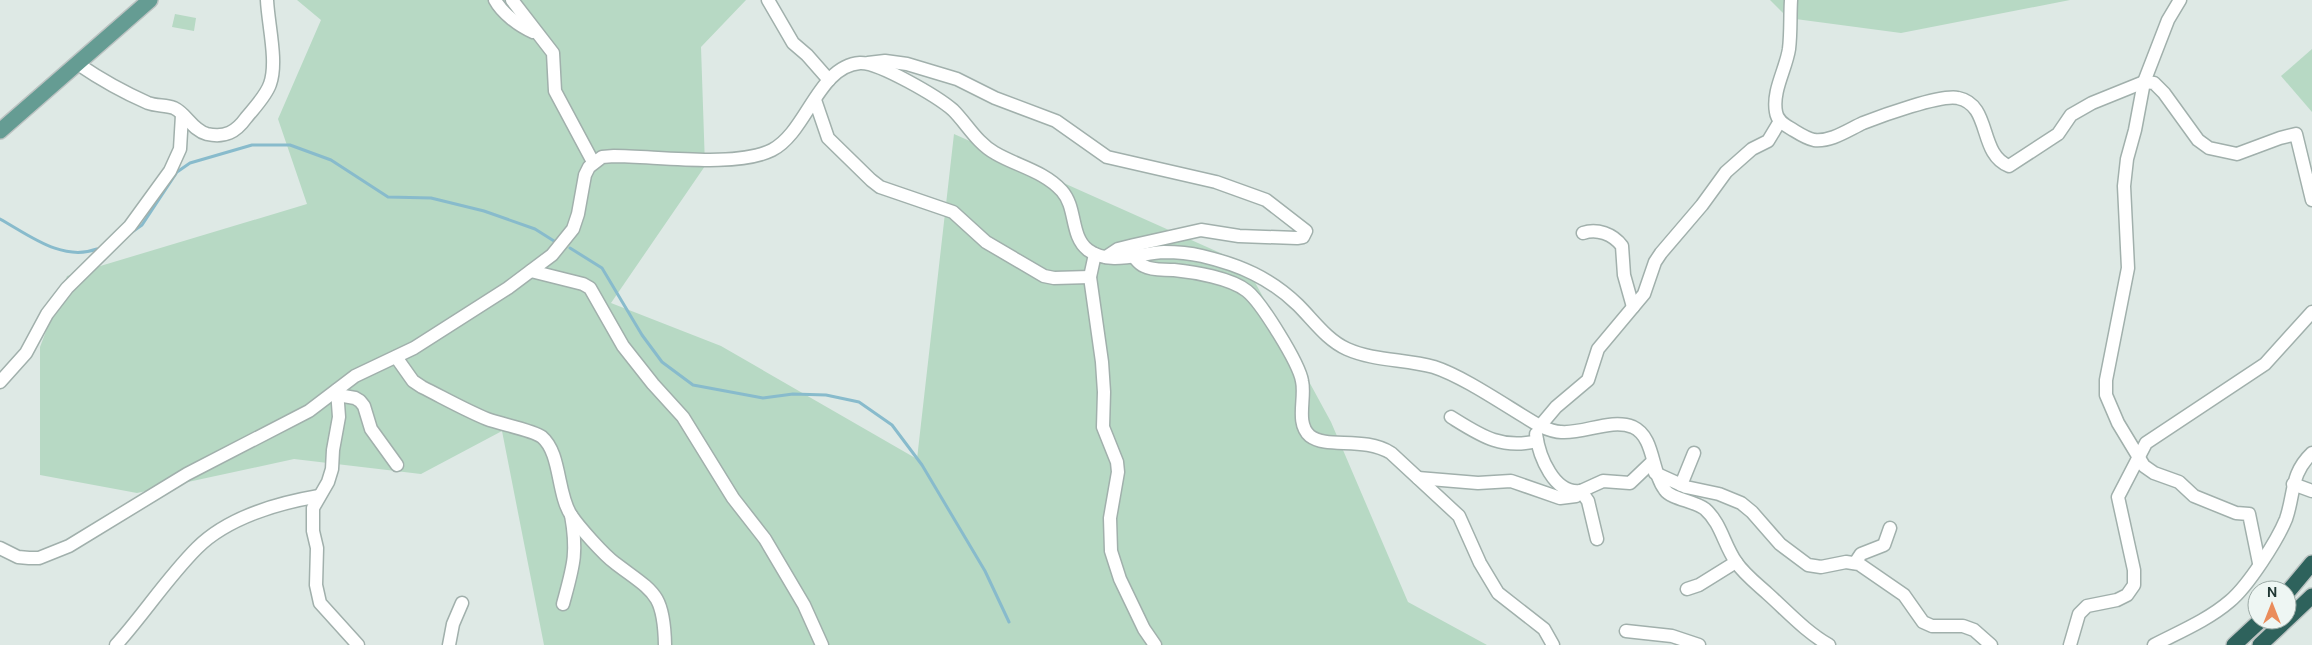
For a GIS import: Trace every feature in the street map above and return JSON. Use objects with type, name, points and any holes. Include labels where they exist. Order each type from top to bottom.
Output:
[{"type":"highway","points":[[2297,581],[2312,562]]},
{"type":"highway","points":[[2260,645],[2312,596]]},
{"type":"highway","points":[[2234,645],[2250,630]]},
{"type":"main road","points":[[0,131],[150,0]]},
{"type":"street","points":[[78,64],[109,84],[149,103],[174,108],[204,133],[217,136],[229,134],[239,128],[268,90],[271,82],[272,62],[267,0]]},
{"type":"street","points":[[495,0],[500,8],[518,23],[537,34]]},
{"type":"street","points":[[512,0],[553,53],[555,91],[593,162]]},
{"type":"street","points":[[768,0],[793,43],[807,55],[829,80]]},
{"type":"street","points":[[1791,0],[1789,50],[1775,106],[1780,121],[1804,136],[1820,140],[1834,137],[1865,123],[1938,99],[1956,97],[1970,102],[1979,113],[1989,144],[2001,163],[2009,166],[2058,134],[2071,115],[2092,103],[2144,82],[2154,84],[2164,92],[2198,140],[2209,148],[2237,154],[2296,134],[2312,200]]},
{"type":"street","points":[[2180,0],[2168,20],[2144,82],[2135,130],[2127,159],[2124,186],[2127,281],[2106,380],[2106,394],[2118,423],[2144,466],[2149,470],[2179,482],[2194,496],[2236,513],[2249,514],[2259,563]]},
{"type":"street","points":[[865,64],[885,60],[907,64],[958,79],[995,98],[1056,121],[1107,157],[1216,182],[1266,200],[1306,231],[1303,237],[1297,238],[1239,236],[1201,230],[1118,249],[1100,256],[1090,277],[1102,362],[1103,427],[1117,462],[1118,472],[1110,518],[1111,551],[1120,579],[1144,629],[1155,645]]},
{"type":"street","points":[[0,548],[18,556],[39,558],[69,546],[188,474],[309,411],[338,393],[355,376],[414,348],[531,271],[564,242],[573,229],[580,207],[585,175],[593,162],[602,157],[614,156],[719,160],[748,158],[763,154],[784,142],[829,80],[844,68],[859,63],[876,67],[930,94],[955,112],[986,147],[1054,183],[1070,202],[1082,244],[1100,256],[1133,256],[1180,252],[1200,255],[1246,268],[1282,290],[1321,330],[1347,349],[1436,368],[1454,376],[1538,426],[1561,432],[1605,426],[1624,425],[1633,427],[1641,432],[1647,441],[1654,467],[1666,492],[1704,508],[1710,514],[1736,562],[1806,629],[1829,645]]},
{"type":"street","points":[[815,100],[828,138],[863,174],[880,187],[953,212],[986,242],[1044,276],[1061,278],[1090,277]]},
{"type":"street","points":[[0,382],[26,353],[47,314],[67,288],[130,226],[168,175],[180,149],[182,115]]},
{"type":"street","points":[[1598,539],[1588,501],[1581,491],[1570,490],[1545,468],[1537,442],[1538,426],[1556,407],[1585,384],[1598,349],[1644,294],[1655,262],[1661,253],[1692,214],[1702,205],[1726,172],[1752,149],[1768,141],[1780,121]]},
{"type":"street","points":[[1583,233],[1595,231],[1610,235],[1622,246],[1624,275],[1633,307]]},
{"type":"street","points":[[1133,256],[1143,266],[1153,269],[1189,272],[1232,283],[1248,292],[1263,309],[1285,344],[1302,381],[1303,426],[1310,435],[1321,441],[1379,445],[1390,453],[1459,516],[1472,548],[1498,593],[1544,629],[1553,645]]},
{"type":"street","points":[[531,271],[576,282],[590,288],[623,346],[647,377],[684,416],[733,498],[765,539],[804,605],[822,645]]},
{"type":"street","points":[[2070,645],[2079,614],[2087,606],[2127,596],[2134,585],[2134,570],[2118,497],[2146,443],[2265,364],[2312,312]]},
{"type":"street","points":[[396,357],[413,381],[422,387],[489,420],[541,436],[551,452],[565,503],[571,515],[613,562],[634,576],[655,595],[661,609],[665,645]]},
{"type":"street","points":[[338,393],[360,401],[364,406],[371,429],[397,465]]},
{"type":"street","points":[[338,393],[339,417],[333,450],[332,469],[328,482],[313,508],[312,522],[317,548],[318,599],[358,645]]},
{"type":"street","points":[[1451,418],[1488,439],[1507,445],[1537,442]]},
{"type":"street","points":[[1680,485],[1694,453]]},
{"type":"street","points":[[2154,645],[2198,622],[2230,601],[2259,563],[2285,520],[2293,484],[2302,462],[2312,453]]},
{"type":"street","points":[[1418,478],[1478,483],[1511,481],[1560,498],[1576,496],[1581,491],[1603,481],[1630,483],[1654,467]]},
{"type":"street","points":[[1654,467],[1680,485],[1718,494],[1740,504],[1752,512],[1780,544],[1808,565],[1821,567],[1846,562],[1855,563],[1868,569],[1904,595],[1923,622],[1932,626],[1963,626],[1974,630],[1992,645]]},
{"type":"street","points":[[2293,484],[2312,491]]},
{"type":"street","points":[[116,645],[143,615],[175,572],[214,534],[260,513],[319,496]]},
{"type":"street","points":[[563,604],[575,560],[575,539],[571,515]]},
{"type":"street","points":[[1855,563],[1861,554],[1884,545],[1890,528]]},
{"type":"street","points":[[1687,589],[1699,585],[1736,562]]},
{"type":"street","points":[[449,645],[452,624],[462,603]]},
{"type":"street","points":[[1626,631],[1672,636],[1699,645]]},
{"type":"green space","points":[[297,0],[746,0],[701,47],[705,166],[611,303],[721,346],[917,459],[954,134],[1245,264],[1331,422],[1408,602],[1487,645],[544,645],[502,431],[421,474],[294,459],[137,493],[40,475],[40,347],[67,276],[307,204],[278,119],[321,20]]},
{"type":"green space","points":[[1770,0],[2070,0],[1901,33],[1788,18]]},
{"type":"green space","points":[[175,14],[196,18],[194,31],[172,27]]},
{"type":"green space","points":[[2312,49],[2312,112],[2281,76]]},
{"type":"waterway","points":[[132,232],[142,225],[177,172],[190,163],[252,145],[290,145],[331,160],[388,197],[431,198],[484,211],[535,229],[554,241]]},
{"type":"waterway","points":[[0,219],[46,245],[71,252],[97,249]]},
{"type":"waterway","points":[[570,248],[602,268],[642,335],[662,362],[693,385],[763,398],[793,394],[826,395],[859,402],[892,425],[922,465],[985,571],[1009,622]]}]
